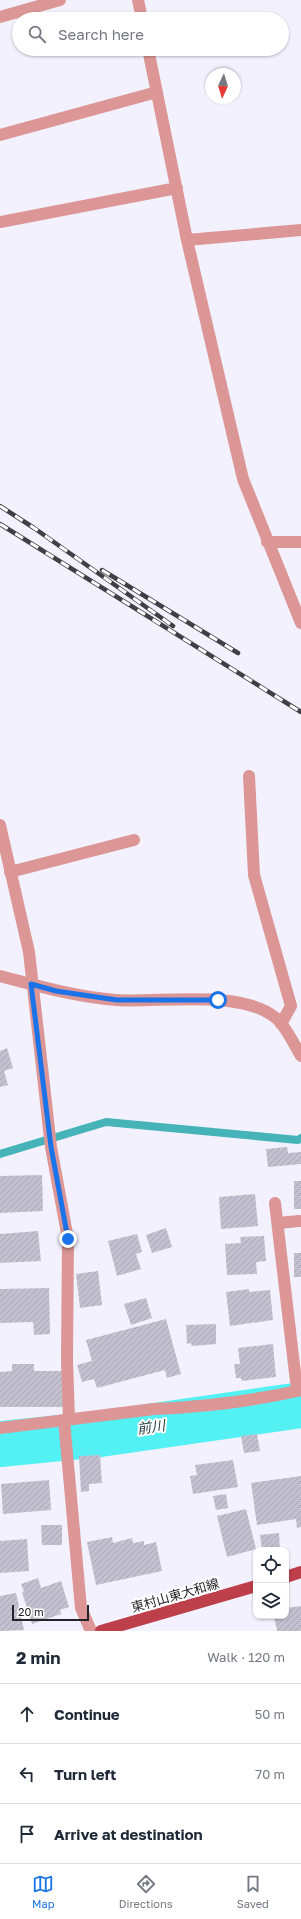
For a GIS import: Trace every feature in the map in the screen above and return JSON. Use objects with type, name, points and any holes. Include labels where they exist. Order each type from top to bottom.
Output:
[{"type":"main road","points":[[289,1576],[301,1572]]},
{"type":"main road","name":"東村山東大和線","points":[[101,1631],[253,1587]]},
{"type":"street","points":[[18,12],[60,0]]},
{"type":"street","points":[[138,0],[141,12]]},
{"type":"street","points":[[0,17],[12,14]]},
{"type":"street","points":[[149,56],[187,240],[243,479],[301,623]]},
{"type":"street","points":[[0,135],[157,92]]},
{"type":"street","points":[[0,222],[177,188]]},
{"type":"street","points":[[187,240],[301,230]]},
{"type":"street","points":[[268,542],[301,542]]},
{"type":"street","points":[[249,776],[254,875],[291,1006],[281,1024]]},
{"type":"street","points":[[0,825],[29,952],[31,984],[51,1147],[68,1239],[66,1420],[81,1608],[91,1631]]},
{"type":"street","points":[[10,872],[134,840]]},
{"type":"street","points":[[0,976],[56,991],[117,1000],[189,999],[241,1004],[263,1010],[277,1018],[301,1056]]},
{"type":"street","points":[[0,1428],[213,1404],[299,1390],[275,1203]]},
{"type":"street","points":[[278,1223],[299,1221]]},
{"type":"building","points":[[7,1048],[13,1068],[4,1071],[8,1085],[0,1087],[0,1051]]},
{"type":"building","points":[[287,1147],[288,1153],[301,1152],[301,1164],[268,1167],[266,1149]]},
{"type":"building","points":[[42,1175],[43,1211],[0,1213],[0,1176]]},
{"type":"building","points":[[294,1181],[301,1181],[301,1209],[294,1209]]},
{"type":"building","points":[[255,1194],[258,1226],[221,1229],[219,1197]]},
{"type":"building","points":[[166,1228],[172,1247],[152,1253],[146,1235]]},
{"type":"building","points":[[38,1231],[41,1261],[0,1263],[0,1234]]},
{"type":"building","points":[[137,1234],[142,1252],[136,1254],[141,1269],[117,1276],[108,1241]]},
{"type":"building","points":[[264,1236],[266,1261],[256,1262],[257,1274],[227,1275],[225,1244],[241,1243],[240,1237]]},
{"type":"building","points":[[294,1253],[301,1253],[301,1277],[294,1277]]},
{"type":"building","points":[[98,1271],[102,1305],[80,1308],[76,1274]]},
{"type":"building","points":[[49,1288],[50,1334],[34,1335],[33,1322],[0,1323],[0,1289]]},
{"type":"building","points":[[249,1289],[249,1292],[270,1290],[273,1320],[230,1326],[226,1292]]},
{"type":"building","points":[[146,1298],[152,1318],[131,1325],[124,1304]]},
{"type":"building","points":[[166,1319],[181,1374],[167,1378],[165,1370],[97,1388],[94,1379],[82,1382],[77,1365],[92,1361],[86,1340]]},
{"type":"building","points":[[216,1324],[216,1344],[192,1346],[191,1343],[187,1344],[186,1325]]},
{"type":"building","points":[[273,1344],[276,1377],[242,1381],[241,1378],[236,1378],[234,1364],[240,1364],[238,1348]]},
{"type":"building","points":[[12,1364],[34,1364],[34,1371],[62,1371],[63,1407],[0,1407],[0,1372],[12,1371]]},
{"type":"building","points":[[257,1434],[260,1451],[244,1453],[241,1436]]},
{"type":"building","points":[[100,1455],[102,1483],[89,1484],[89,1491],[81,1492],[79,1456]]},
{"type":"building","points":[[233,1460],[238,1487],[193,1494],[190,1476],[197,1475],[195,1465]]},
{"type":"building","points":[[301,1476],[301,1527],[297,1528],[296,1519],[257,1525],[251,1483]]},
{"type":"building","points":[[49,1480],[51,1510],[3,1514],[1,1484]]},
{"type":"building","points":[[226,1494],[228,1508],[216,1510],[213,1496]]},
{"type":"building","points":[[246,1509],[256,1547],[253,1547],[253,1550],[227,1557],[217,1516]]},
{"type":"building","points":[[41,1525],[62,1525],[62,1545],[42,1545]]},
{"type":"building","points":[[279,1533],[280,1547],[262,1547],[260,1535]]},
{"type":"building","points":[[112,1537],[113,1543],[132,1538],[133,1543],[144,1541],[144,1545],[156,1542],[162,1571],[96,1585],[87,1542]]},
{"type":"building","points":[[27,1539],[29,1571],[0,1573],[0,1541]]},
{"type":"building","points":[[38,1578],[41,1588],[61,1581],[69,1607],[60,1610],[61,1614],[32,1624],[21,1584]]},
{"type":"building","points":[[16,1593],[24,1630],[0,1631],[0,1596]]},
{"type":"building","points":[[301,1606],[301,1631],[277,1631],[275,1619],[289,1619],[289,1608]]},
{"type":"waterway","points":[[0,1154],[106,1122],[298,1140],[301,1138]]},
{"type":"waterway","name":"前川","points":[[0,1444],[100,1434],[301,1405]]},
{"type":"railway","points":[[0,506],[34,528],[173,626]]},
{"type":"railway","points":[[0,524],[301,712]]},
{"type":"railway","points":[[102,570],[238,653]]},
{"type":"route","points":[[68,1239],[51,1147],[31,984],[56,991],[117,1000],[218,1000]]}]
